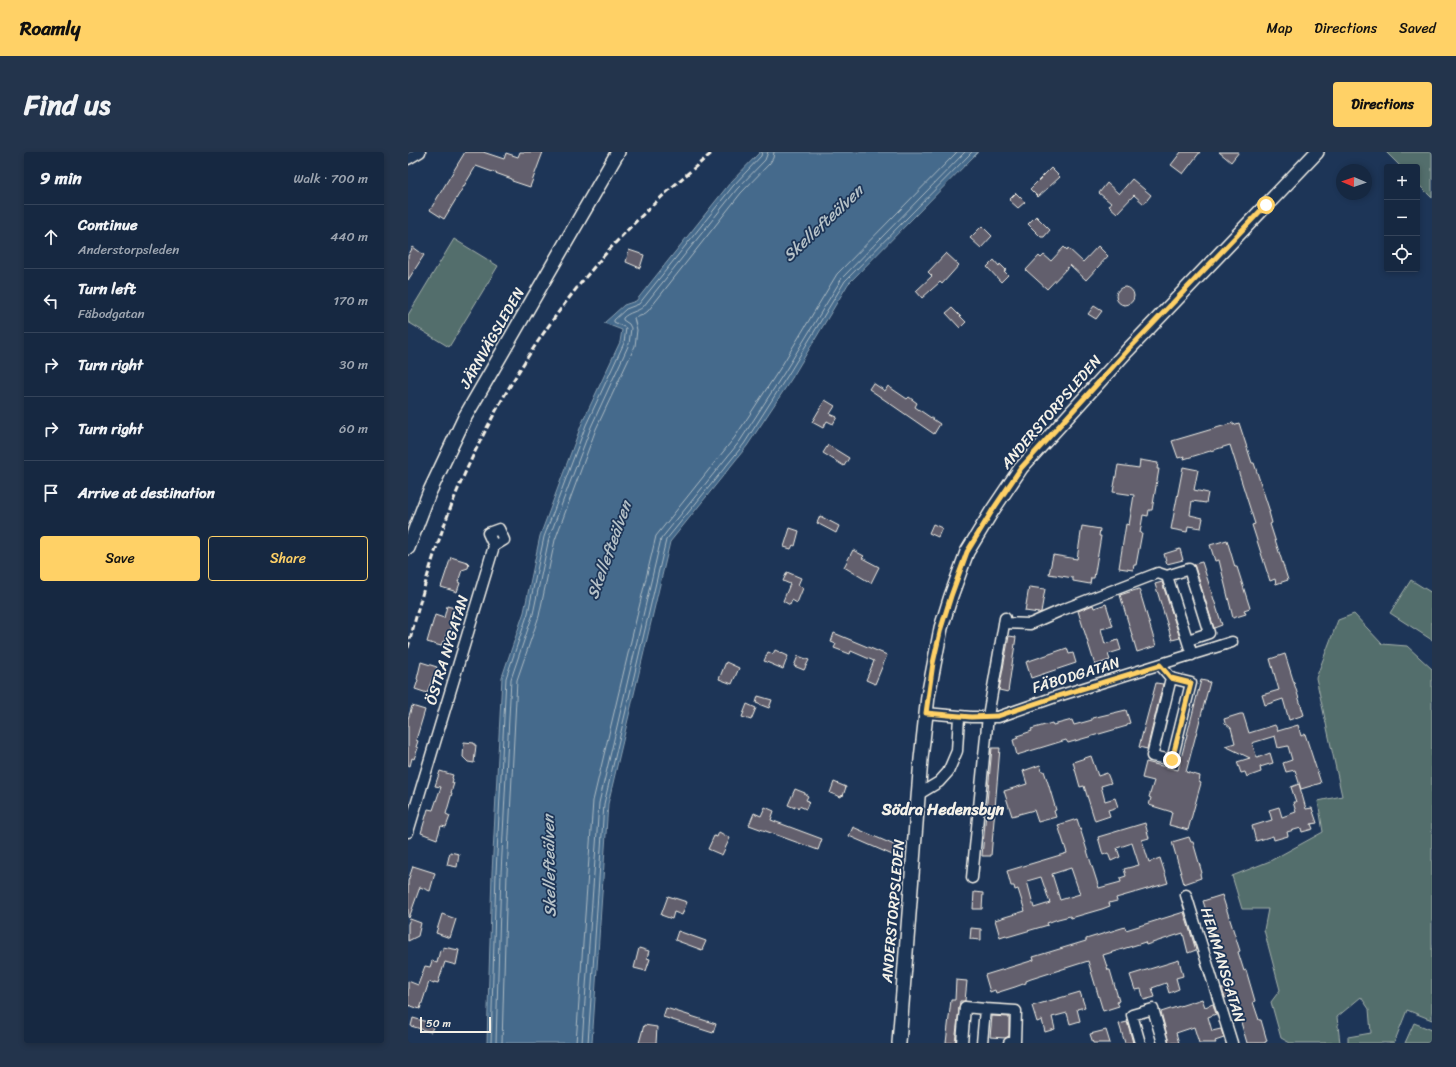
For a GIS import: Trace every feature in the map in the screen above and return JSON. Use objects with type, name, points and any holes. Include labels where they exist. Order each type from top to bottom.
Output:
[{"type":"main road","name":"JÄRNVÄGSLEDEN","points":[[408,548],[429,493],[465,417],[618,152]]},
{"type":"main road","name":"ANDERSTORPSLEDEN","points":[[899,1043],[926,713],[933,663],[941,628],[967,552],[1021,468],[1127,351],[1317,152]]},
{"type":"street","points":[[408,159],[420,152]]},
{"type":"street","name":"ÖSTRA NYGATAN","points":[[408,832],[494,546]]},
{"type":"street","points":[[972,878],[988,716],[1005,620],[1030,624],[1158,573],[1167,576],[1189,569],[1209,633],[1188,640]]},
{"type":"street","points":[[1167,576],[1192,655]]},
{"type":"street","name":"FÄBODGATAN","points":[[926,713],[959,716],[998,716],[1232,642]]},
{"type":"street","points":[[1160,665],[1171,678],[1191,683],[1172,760],[1152,756],[1171,678]]},
{"type":"street","points":[[919,794],[939,782],[948,772],[958,751],[959,716]]},
{"type":"street","name":"HEMMANSGATAN","points":[[1186,895],[1232,1043]]},
{"type":"street","points":[[962,1043],[965,1007],[1016,1011],[1016,1042],[1009,1043]]},
{"type":"street","points":[[982,1043],[985,1009]]},
{"type":"street","points":[[1140,1043],[1132,1015],[1153,1009],[1163,1043]]},
{"type":"green space","points":[[1386,152],[1432,152],[1432,198],[1420,186],[1420,164],[1398,164]]},
{"type":"green space","points":[[454,239],[498,266],[449,347],[408,322],[408,315]]},
{"type":"green space","points":[[1411,580],[1432,593],[1432,640],[1390,613]]},
{"type":"green space","points":[[1354,614],[1382,644],[1407,646],[1432,669],[1432,1020],[1407,1010],[1394,1043],[1348,1043],[1348,1037],[1371,1033],[1369,1009],[1361,997],[1337,1017],[1340,1043],[1290,1043],[1281,1038],[1271,1002],[1280,990],[1264,930],[1268,909],[1242,909],[1232,876],[1270,861],[1323,832],[1318,801],[1342,796],[1316,678],[1338,620]]},
{"type":"green space","points":[[1414,1023],[1432,1030],[1432,1043],[1405,1043]]},
{"type":"water","name":"Skellefteälven","points":[[760,152],[978,152],[848,284],[792,378],[747,446],[670,542],[608,804],[592,1043],[487,1043],[492,873],[502,677],[524,612],[540,536],[582,423],[620,342],[622,330],[604,323],[624,305],[636,301],[730,183]]},
{"type":"building","points":[[465,152],[483,152],[504,159],[506,153],[518,157],[520,152],[543,152],[530,187],[476,166],[444,219],[430,210]]},
{"type":"building","points":[[1181,152],[1200,152],[1183,174],[1171,165]]},
{"type":"building","points":[[1219,152],[1239,152],[1231,162]]},
{"type":"building","points":[[1051,168],[1060,177],[1038,197],[1030,189]]},
{"type":"building","points":[[1132,179],[1151,195],[1144,204],[1134,195],[1117,213],[1109,206],[1111,203],[1099,193],[1107,183],[1119,194]]},
{"type":"building","points":[[1016,193],[1025,202],[1018,208],[1009,200]]},
{"type":"building","points":[[1036,216],[1050,230],[1044,237],[1041,237],[1028,224]]},
{"type":"building","points":[[982,226],[992,236],[981,248],[970,238]]},
{"type":"building","points":[[1098,246],[1108,256],[1086,280],[1070,265],[1047,289],[1026,270],[1039,256],[1041,258],[1044,255],[1051,261],[1064,247],[1067,250],[1068,248],[1083,262]]},
{"type":"building","points":[[413,247],[424,255],[408,280],[408,256]]},
{"type":"building","points":[[629,250],[644,255],[640,268],[626,262]]},
{"type":"building","points":[[946,253],[959,265],[942,284],[940,282],[922,298],[916,291],[932,276],[928,272]]},
{"type":"building","points":[[994,260],[999,266],[1000,264],[1006,270],[1004,271],[1008,275],[1001,282],[987,267]]},
{"type":"building","points":[[1125,287],[1131,290],[1134,296],[1131,302],[1125,305],[1119,302],[1116,296],[1119,290]]},
{"type":"building","points":[[1094,306],[1102,311],[1096,319],[1088,314]]},
{"type":"building","points":[[952,308],[966,322],[960,328],[946,313]]},
{"type":"building","points":[[873,383],[885,391],[888,386],[907,399],[909,397],[917,403],[915,407],[940,424],[934,434],[869,389]]},
{"type":"building","points":[[825,400],[835,406],[830,414],[837,417],[833,424],[827,421],[823,428],[812,422]]},
{"type":"building","points":[[1233,423],[1233,425],[1239,423],[1270,512],[1272,523],[1270,524],[1288,580],[1276,584],[1275,579],[1270,581],[1252,525],[1255,524],[1230,445],[1184,459],[1185,456],[1178,458],[1172,441]]},
{"type":"building","points":[[828,445],[849,458],[844,466],[823,453]]},
{"type":"building","points":[[1140,460],[1158,463],[1157,469],[1159,469],[1152,510],[1149,510],[1148,516],[1143,515],[1140,533],[1142,533],[1136,565],[1134,565],[1133,570],[1119,568],[1126,524],[1129,525],[1134,495],[1113,492],[1118,465],[1139,468]]},
{"type":"building","points":[[1183,467],[1198,470],[1194,490],[1208,493],[1206,503],[1192,501],[1190,515],[1203,518],[1201,528],[1188,526],[1187,532],[1171,529]]},
{"type":"building","points":[[820,516],[839,526],[836,533],[817,523]]},
{"type":"building","points":[[933,524],[942,528],[938,537],[929,533]]},
{"type":"building","points":[[1082,526],[1100,529],[1099,536],[1101,536],[1094,578],[1091,578],[1090,584],[1073,581],[1073,578],[1049,574],[1053,555],[1077,559]]},
{"type":"building","points":[[790,528],[799,531],[795,546],[793,545],[791,549],[784,547]]},
{"type":"building","points":[[1227,540],[1250,608],[1244,610],[1246,614],[1233,618],[1219,560],[1215,561],[1210,545]]},
{"type":"building","points":[[1180,549],[1183,560],[1167,564],[1164,554]]},
{"type":"building","points":[[853,550],[864,556],[862,558],[879,567],[871,583],[844,567]]},
{"type":"building","points":[[451,557],[469,564],[468,568],[462,570],[458,582],[460,583],[457,592],[441,587]]},
{"type":"building","points":[[1202,562],[1222,625],[1214,628],[1194,564]]},
{"type":"building","points":[[787,572],[801,578],[798,585],[803,588],[797,603],[792,600],[790,605],[783,601],[790,584],[783,581]]},
{"type":"building","points":[[1162,582],[1180,638],[1172,640],[1155,584]]},
{"type":"building","points":[[1029,587],[1045,589],[1041,612],[1039,613],[1025,611]]},
{"type":"building","points":[[1139,589],[1156,646],[1137,652],[1120,595]]},
{"type":"building","points":[[1106,604],[1113,626],[1101,629],[1105,644],[1118,640],[1121,650],[1108,654],[1110,660],[1095,665],[1078,611],[1093,605],[1094,608]]},
{"type":"building","points":[[447,606],[459,609],[456,619],[454,618],[450,632],[447,632],[441,646],[427,642],[435,615],[444,618]]},
{"type":"building","points":[[834,633],[887,655],[875,684],[866,680],[874,661],[851,651],[850,654],[834,648],[836,644],[831,642]]},
{"type":"building","points":[[1009,636],[1016,637],[1008,692],[999,690]]},
{"type":"building","points":[[1067,648],[1069,654],[1073,653],[1076,663],[1031,678],[1026,662]]},
{"type":"building","points":[[775,650],[788,656],[783,669],[764,661],[768,652],[773,654]]},
{"type":"building","points":[[1285,654],[1304,715],[1289,720],[1283,699],[1265,705],[1262,695],[1279,690],[1270,659]]},
{"type":"building","points":[[798,656],[809,660],[804,670],[794,666]]},
{"type":"building","points":[[421,662],[437,667],[427,693],[415,689]]},
{"type":"building","points":[[726,662],[739,668],[732,684],[719,679]]},
{"type":"building","points":[[1201,680],[1210,682],[1186,772],[1200,776],[1199,782],[1201,783],[1188,830],[1169,825],[1172,812],[1149,805],[1151,798],[1149,797],[1154,781],[1142,778],[1146,762],[1178,770]]},
{"type":"building","points":[[1156,683],[1163,684],[1147,749],[1139,747]]},
{"type":"building","points":[[758,696],[772,700],[769,708],[756,703]]},
{"type":"building","points":[[747,704],[756,708],[751,720],[742,717]]},
{"type":"building","points":[[412,706],[425,710],[416,740],[418,741],[416,747],[418,748],[414,759],[412,758],[410,766],[408,765],[408,719]]},
{"type":"building","points":[[1126,710],[1130,723],[1127,724],[1127,726],[1068,743],[1066,740],[1017,755],[1013,740],[1018,738],[1017,736],[1032,731],[1031,729],[1052,723],[1053,725],[1072,720],[1074,725],[1092,720],[1092,718]]},
{"type":"building","points":[[1243,714],[1249,733],[1275,725],[1278,731],[1298,725],[1301,736],[1305,734],[1321,783],[1301,789],[1295,770],[1286,772],[1283,763],[1292,760],[1288,746],[1278,748],[1275,736],[1252,743],[1257,758],[1270,753],[1273,763],[1260,767],[1261,772],[1247,777],[1245,772],[1241,773],[1237,762],[1250,758],[1225,746],[1235,743],[1231,728],[1225,723],[1224,719]]},
{"type":"building","points":[[464,742],[474,743],[474,745],[476,745],[474,763],[468,762],[463,757]]},
{"type":"building","points":[[992,748],[1000,748],[991,856],[982,856]]},
{"type":"building","points":[[1091,756],[1098,776],[1107,773],[1111,783],[1101,786],[1105,801],[1115,798],[1118,807],[1108,810],[1110,816],[1095,821],[1084,786],[1080,787],[1073,762]]},
{"type":"building","points":[[1040,765],[1042,771],[1044,771],[1048,783],[1056,810],[1054,811],[1056,817],[1038,822],[1034,810],[1012,816],[1004,791],[1027,784],[1023,771]]},
{"type":"building","points":[[440,771],[453,775],[452,783],[454,783],[446,814],[450,816],[446,827],[441,826],[437,839],[421,833],[428,809],[433,810],[441,787],[435,786]]},
{"type":"building","points":[[834,782],[846,787],[843,796],[842,795],[841,797],[830,793]]},
{"type":"building","points":[[1299,784],[1306,809],[1312,808],[1317,823],[1311,824],[1313,829],[1302,832],[1301,828],[1287,832],[1288,836],[1274,840],[1273,836],[1256,841],[1252,826],[1272,820],[1269,810],[1279,807],[1282,817],[1296,812],[1293,802],[1296,802],[1291,787]]},
{"type":"building","points":[[795,789],[805,793],[808,796],[806,800],[809,801],[806,809],[799,806],[799,808],[795,806],[795,808],[788,805]]},
{"type":"building","points":[[765,807],[774,811],[771,820],[822,839],[818,850],[749,825],[754,813],[761,816]]},
{"type":"building","points":[[1077,819],[1099,888],[1121,882],[1120,878],[1126,876],[1124,869],[1139,865],[1132,843],[1117,848],[1120,857],[1111,861],[1108,853],[1103,855],[1098,837],[1145,823],[1149,838],[1142,840],[1149,862],[1160,858],[1168,883],[1116,898],[1117,901],[1109,903],[1110,906],[1102,909],[1071,918],[1070,916],[1058,919],[1047,923],[1048,925],[1007,937],[1006,935],[1000,937],[995,920],[1025,911],[1018,889],[1015,890],[1014,886],[1011,886],[1007,871],[1067,853],[1058,825]],"holes":[[[1071,868],[1080,894],[1060,900],[1052,874]],[[1041,877],[1050,903],[1034,908],[1027,881]]]},
{"type":"building","points":[[853,827],[901,848],[897,857],[849,836]]},
{"type":"building","points":[[719,832],[730,838],[722,855],[708,849],[714,836],[717,837]]},
{"type":"building","points":[[1189,837],[1191,842],[1193,842],[1202,873],[1200,874],[1201,878],[1184,884],[1172,842]]},
{"type":"building","points":[[450,852],[459,854],[457,867],[447,865]]},
{"type":"building","points":[[413,866],[435,873],[430,891],[420,887],[409,918],[408,881]]},
{"type":"building","points":[[974,892],[983,893],[982,909],[973,909]]},
{"type":"building","points":[[1222,895],[1240,951],[1238,952],[1244,971],[1246,970],[1255,1001],[1253,1002],[1259,1020],[1261,1020],[1267,1041],[1265,1043],[1247,1043],[1233,995],[1225,998],[1222,989],[1230,987],[1203,901]]},
{"type":"building","points":[[668,896],[687,902],[682,915],[674,912],[672,919],[661,915]]},
{"type":"building","points":[[1184,912],[1196,950],[1188,953],[1183,933],[1146,945],[1145,942],[1103,955],[1108,970],[1110,970],[1119,1001],[1117,1002],[1119,1006],[1103,1011],[1088,961],[1031,979],[1026,981],[1026,983],[1015,987],[996,993],[995,990],[990,992],[985,975],[1034,960],[1033,957],[1086,941],[1086,939],[1125,927],[1126,930]]},
{"type":"building","points":[[442,914],[456,919],[450,938],[436,933]]},
{"type":"building","points":[[410,919],[421,923],[418,936],[408,941],[408,924]]},
{"type":"building","points":[[971,928],[981,929],[981,940],[970,939]]},
{"type":"building","points":[[678,931],[706,941],[702,950],[675,940]]},
{"type":"building","points":[[443,947],[459,950],[456,965],[445,962],[438,983],[434,982],[434,984],[429,982],[420,1009],[408,1005],[408,981],[418,985],[425,966],[430,967],[432,961],[437,963],[440,950],[443,951]]},
{"type":"building","points":[[639,948],[649,951],[647,958],[650,959],[646,971],[634,968]]},
{"type":"building","points":[[1179,960],[1183,976],[1176,978],[1179,989],[1169,993],[1166,983],[1152,988],[1155,997],[1144,1000],[1141,989],[1135,990],[1130,975]]},
{"type":"building","points":[[956,980],[967,981],[965,1001],[960,1001],[955,1043],[946,1043],[951,1000],[955,1000]]},
{"type":"building","points":[[1080,992],[1085,1007],[1077,1009],[1080,1021],[1070,1024],[1067,1013],[1052,1017],[1055,1029],[1045,1032],[1042,1020],[1037,1022],[1032,1006]]},
{"type":"building","points":[[1202,999],[1205,1007],[1213,1004],[1216,1014],[1208,1017],[1212,1031],[1221,1029],[1224,1038],[1215,1041],[1216,1043],[1199,1043],[1194,1027],[1176,1033],[1179,1043],[1169,1043],[1161,1012]]},
{"type":"building","points":[[666,1008],[716,1024],[713,1033],[663,1017]]},
{"type":"building","points":[[992,1016],[1009,1017],[1009,1036],[1005,1038],[990,1037]]},
{"type":"building","points":[[413,1018],[434,1024],[431,1032],[411,1026]]},
{"type":"building","points":[[1127,1022],[1133,1043],[1125,1043],[1119,1024]]},
{"type":"building","points":[[644,1025],[657,1027],[656,1043],[639,1043]]},
{"type":"building","points":[[1106,1030],[1110,1043],[1093,1043],[1090,1034]]},
{"type":"railway","points":[[408,648],[431,564],[461,482],[491,420],[526,360],[564,304],[608,251],[685,175],[713,152]]},
{"type":"district","name":"Södra Hedensbyn","points":[[943,809]]},
{"type":"route","points":[[1172,760],[1191,683],[1171,678],[1160,665],[998,716],[971,717],[926,713],[933,663],[941,628],[967,552],[1021,468],[1127,351],[1266,205]]}]
